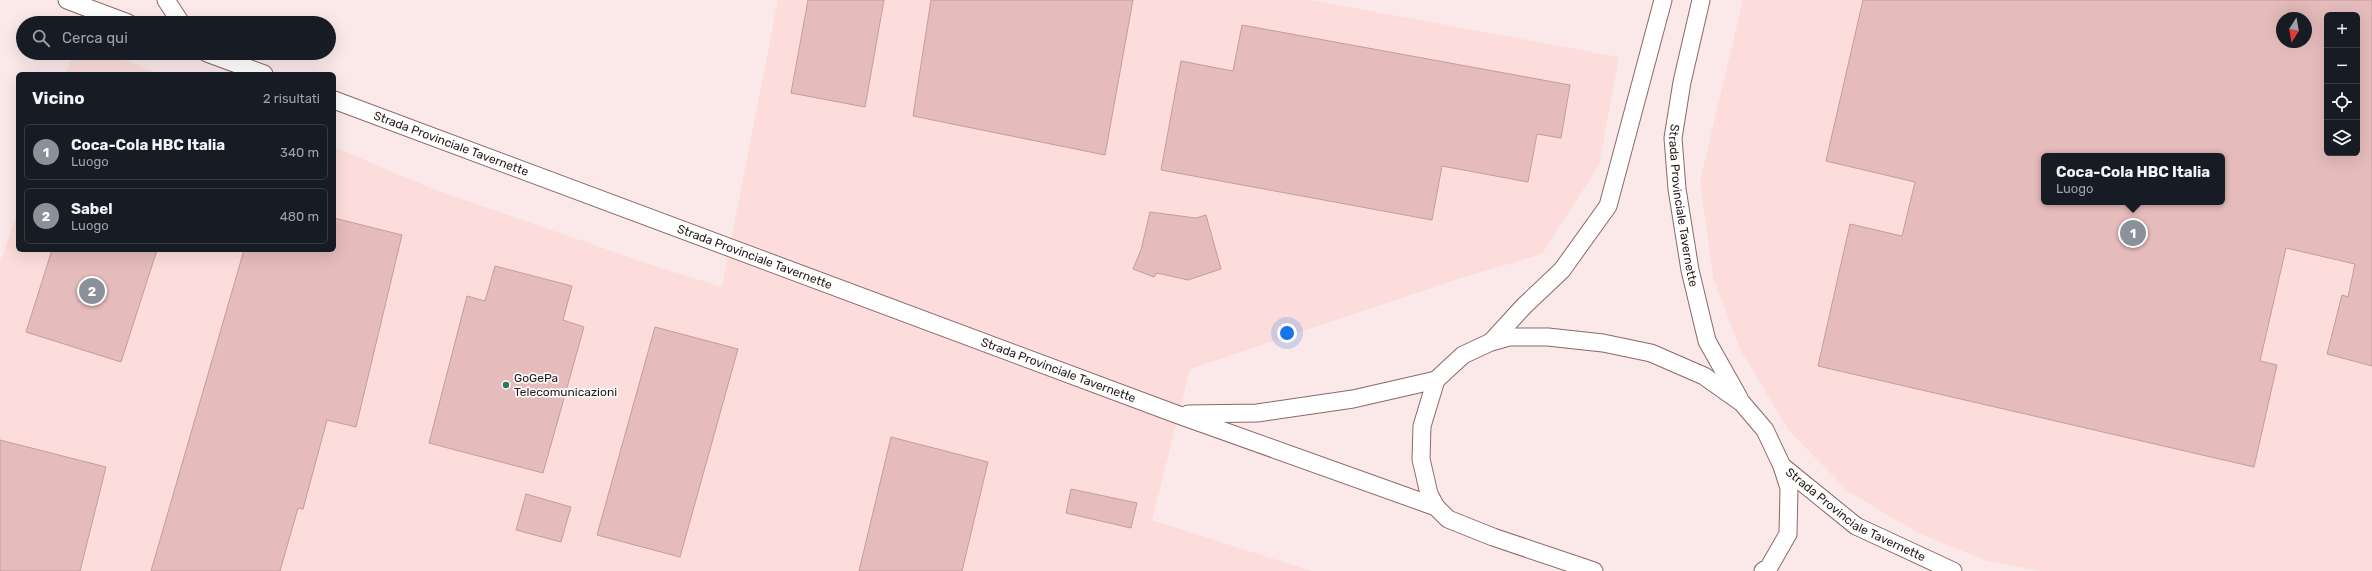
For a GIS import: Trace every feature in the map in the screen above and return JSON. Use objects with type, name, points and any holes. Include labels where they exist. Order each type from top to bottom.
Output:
[{"type":"street","points":[[68,0],[110,16]]},
{"type":"street","points":[[166,0],[176,16]]},
{"type":"street","points":[[1491,342],[1524,306],[1562,270],[1608,206],[1663,0]]},
{"type":"street","name":"Strada Provinciale Tavernette","points":[[1701,0],[1682,82],[1673,138],[1676,189],[1690,270],[1707,341],[1742,403]]},
{"type":"street","points":[[227,60],[259,72]]},
{"type":"street","name":"Strada Provinciale Tavernette","points":[[336,101],[1176,414],[1436,507]]},
{"type":"street","points":[[1594,571],[1480,532],[1448,519],[1436,507],[1429,494],[1421,459],[1425,412],[1436,380],[1463,355],[1491,342],[1509,337],[1548,337],[1603,344],[1651,353],[1704,376],[1742,403],[1765,430],[1782,466],[1789,488],[1788,534],[1769,567],[1763,571]]},
{"type":"street","name":"Strada Provinciale Tavernette","points":[[1176,414],[1257,413],[1353,399],[1436,380]]},
{"type":"street","name":"Strada Provinciale Tavernette","points":[[1782,466],[1856,526],[1953,571]]},
{"type":"shaded area","points":[[778,0],[1311,0],[1619,57],[1599,165],[1542,254],[1458,279],[1190,369],[1152,520],[1311,571],[0,571],[0,263],[16,217],[16,252],[336,252],[336,148],[433,189],[646,263],[722,287]]},
{"type":"shaded area","points":[[1743,0],[2372,0],[2372,571],[2040,571],[1987,561],[1920,534],[1849,492],[1789,431],[1740,349],[1713,277],[1700,181]]},
{"type":"shaded area","points":[[71,60],[126,60],[154,72],[67,72]]},
{"type":"building","points":[[808,0],[884,0],[865,107],[791,93]]},
{"type":"building","points":[[931,0],[1133,0],[1105,155],[913,116]]},
{"type":"building","points":[[1863,0],[2372,0],[2372,366],[2327,354],[2342,295],[2348,297],[2355,264],[2286,248],[2260,361],[2277,365],[2254,467],[1818,366],[1850,224],[1902,236],[1915,182],[1826,161]]},
{"type":"building","points":[[1242,25],[1570,85],[1561,138],[1537,134],[1528,182],[1442,166],[1432,220],[1161,170],[1181,61],[1233,71]]},
{"type":"building","points":[[1150,212],[1196,218],[1206,215],[1221,269],[1188,280],[1157,273],[1154,277],[1133,269],[1141,250]]},
{"type":"building","points":[[336,218],[402,235],[356,427],[327,420],[303,509],[298,508],[280,571],[151,571],[243,252],[336,252]]},
{"type":"building","points":[[51,252],[156,252],[121,362],[26,332]]},
{"type":"building","name":"GoGePa Telecomunicazioni","points":[[495,266],[572,286],[563,320],[584,327],[543,473],[429,443],[467,296],[485,301]]},
{"type":"building","points":[[655,327],[738,349],[680,557],[597,535]]},
{"type":"building","points":[[891,437],[988,462],[962,571],[859,571]]},
{"type":"building","points":[[0,440],[106,467],[80,571],[0,571]]},
{"type":"building","points":[[1071,489],[1137,503],[1131,528],[1066,513]]},
{"type":"building","points":[[526,494],[571,507],[561,542],[516,530]]},
{"type":"place","name":"Coca-Cola HBC Italia","points":[[2133,233]]},
{"type":"place","name":"Sabel","points":[[92,291]]},
{"type":"place","name":"GoGePa Telecomunicazioni","points":[[506,385]]}]
